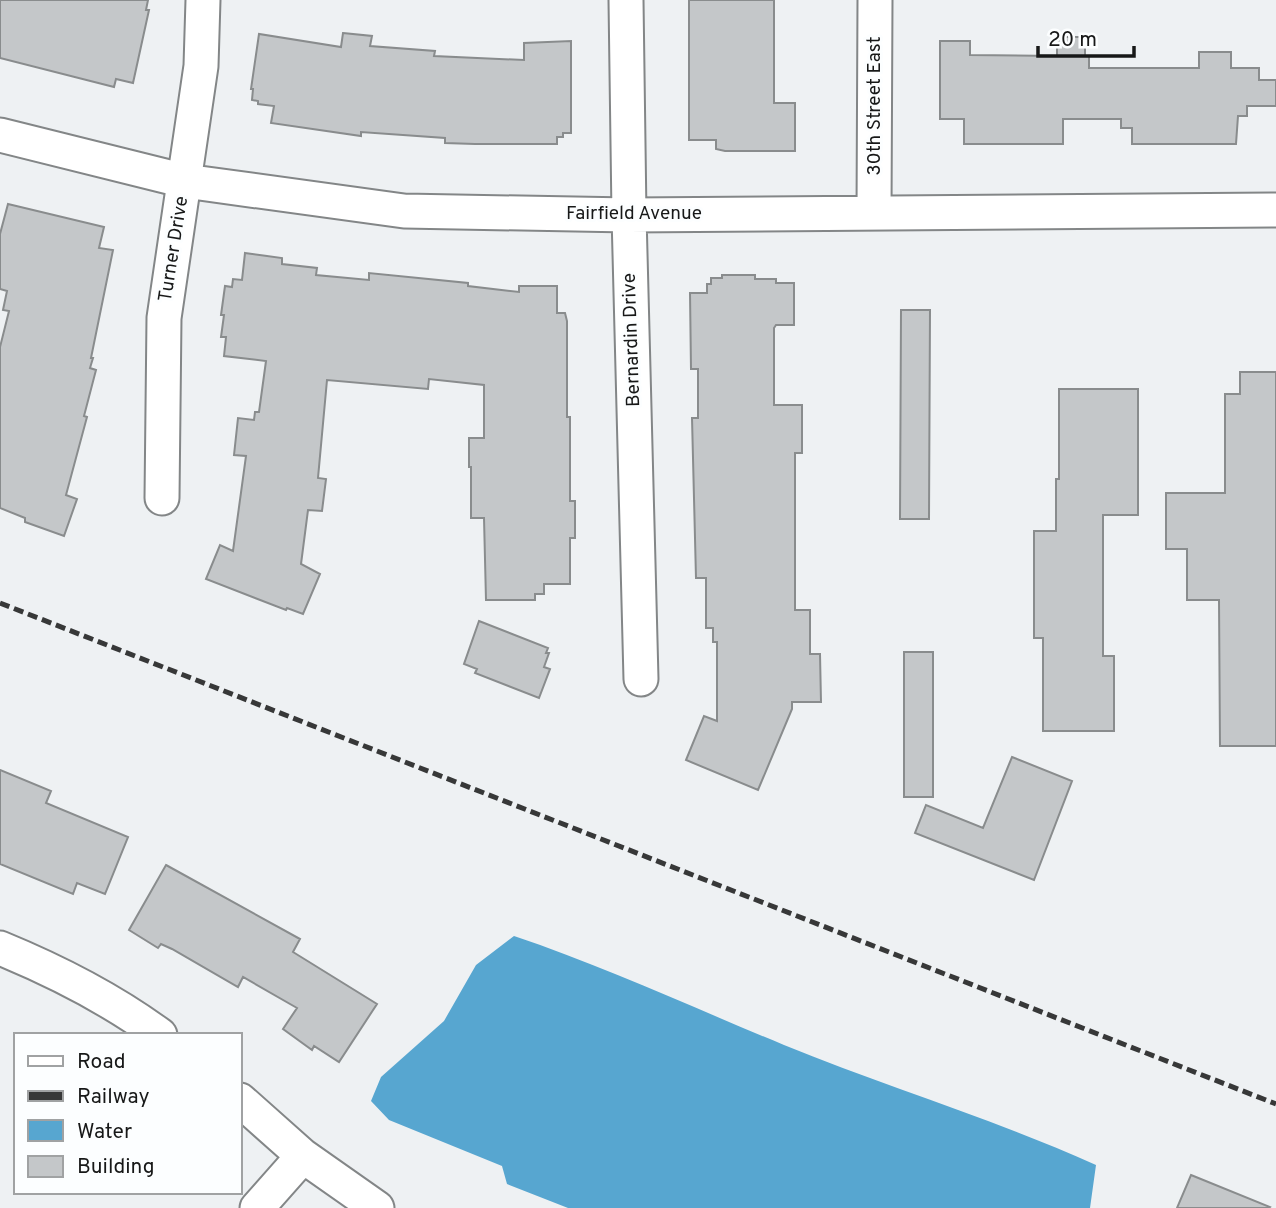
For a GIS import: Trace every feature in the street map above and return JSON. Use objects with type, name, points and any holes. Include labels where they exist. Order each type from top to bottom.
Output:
[{"type":"street","name":"Turner Drive","points":[[162,498],[164,318],[201,65],[203,0]]},
{"type":"street","name":"Bernardin Drive","points":[[626,0],[641,679]]},
{"type":"street","name":"30th Street East","points":[[874,213],[875,0]]},
{"type":"street","name":"Fairfield Avenue","points":[[0,135],[185,181],[404,211],[629,215],[1276,210]]},
{"type":"street","points":[[0,948],[42,965],[132,1014],[157,1033]]},
{"type":"street","points":[[242,1102],[303,1156],[377,1208]]},
{"type":"street","points":[[257,1208],[303,1156]]},
{"type":"water","points":[[514,936],[616,974],[784,1045],[1058,1148],[1096,1165],[1090,1208],[568,1208],[507,1184],[502,1166],[389,1120],[371,1101],[381,1077],[444,1021],[476,965]]},
{"type":"building","points":[[0,0],[148,0],[146,10],[149,10],[133,83],[116,79],[114,87],[0,58]]},
{"type":"building","points":[[689,0],[774,0],[774,103],[795,103],[795,151],[725,151],[716,149],[716,140],[689,140]]},
{"type":"building","points":[[343,33],[372,36],[370,46],[435,51],[434,56],[524,60],[524,43],[571,41],[571,133],[563,133],[563,137],[557,137],[557,144],[445,143],[445,138],[361,132],[361,136],[271,123],[274,106],[258,104],[258,101],[252,100],[251,89],[259,34],[341,47]]},
{"type":"building","points":[[1057,37],[1085,37],[1085,56],[1089,56],[1089,68],[1199,68],[1199,52],[1231,52],[1231,68],[1259,68],[1259,80],[1276,80],[1276,106],[1247,106],[1247,116],[1238,116],[1236,144],[1132,144],[1132,128],[1121,128],[1121,119],[1063,119],[1063,144],[964,144],[964,119],[940,119],[940,41],[970,41],[970,55],[1057,56]]},
{"type":"building","points":[[8,204],[104,227],[99,248],[113,250],[91,358],[90,368],[96,370],[84,416],[87,417],[66,495],[77,499],[64,536],[25,522],[25,518],[0,508],[0,347],[9,311],[3,310],[7,291],[0,289],[0,234]]},
{"type":"building","points":[[245,253],[282,258],[282,264],[317,268],[316,275],[369,280],[369,273],[468,283],[468,286],[519,292],[519,286],[557,286],[557,313],[565,313],[567,321],[570,501],[575,501],[575,538],[570,538],[570,584],[544,584],[544,594],[535,594],[535,600],[486,600],[484,518],[471,518],[469,467],[469,438],[484,438],[484,385],[429,379],[428,389],[327,380],[318,478],[326,479],[322,511],[308,510],[301,564],[320,574],[303,614],[206,579],[220,545],[233,551],[246,456],[234,455],[238,418],[254,420],[255,412],[259,412],[266,361],[224,356],[226,337],[221,337],[224,315],[221,315],[225,286],[232,287],[233,279],[242,280]]},
{"type":"building","points":[[722,275],[755,275],[755,279],[776,279],[776,283],[794,283],[794,325],[776,325],[774,328],[774,405],[802,405],[802,453],[795,453],[795,610],[810,610],[810,654],[820,654],[821,702],[792,702],[792,709],[758,790],[686,760],[704,716],[717,721],[717,642],[713,642],[713,628],[706,628],[706,578],[696,578],[692,418],[698,418],[698,369],[691,369],[690,293],[707,293],[707,284],[711,284],[711,278],[722,278]]},
{"type":"building","points":[[901,310],[930,310],[929,519],[900,519]]},
{"type":"building","points":[[1240,372],[1276,372],[1276,746],[1220,746],[1219,600],[1187,600],[1187,549],[1166,549],[1166,493],[1225,493],[1225,394],[1240,394]]},
{"type":"building","points":[[1059,389],[1138,389],[1138,515],[1103,515],[1103,656],[1114,656],[1114,731],[1043,731],[1043,638],[1034,638],[1034,531],[1056,531]]},
{"type":"building","points":[[479,621],[548,648],[544,667],[550,669],[539,698],[475,673],[477,669],[464,664]]},
{"type":"building","points":[[904,652],[933,652],[933,797],[904,797]]},
{"type":"building","points":[[1012,757],[1072,781],[1034,880],[915,833],[926,805],[983,828]]},
{"type":"building","points":[[0,770],[51,791],[46,803],[128,837],[105,894],[77,883],[73,894],[0,864]]},
{"type":"building","points":[[166,865],[300,939],[293,952],[377,1004],[339,1062],[314,1046],[312,1050],[283,1029],[297,1008],[243,977],[238,987],[172,949],[161,944],[158,948],[129,930]]},
{"type":"building","points":[[1191,1175],[1270,1207],[1177,1208]]},
{"type":"railway","points":[[0,603],[1276,1104]]}]
